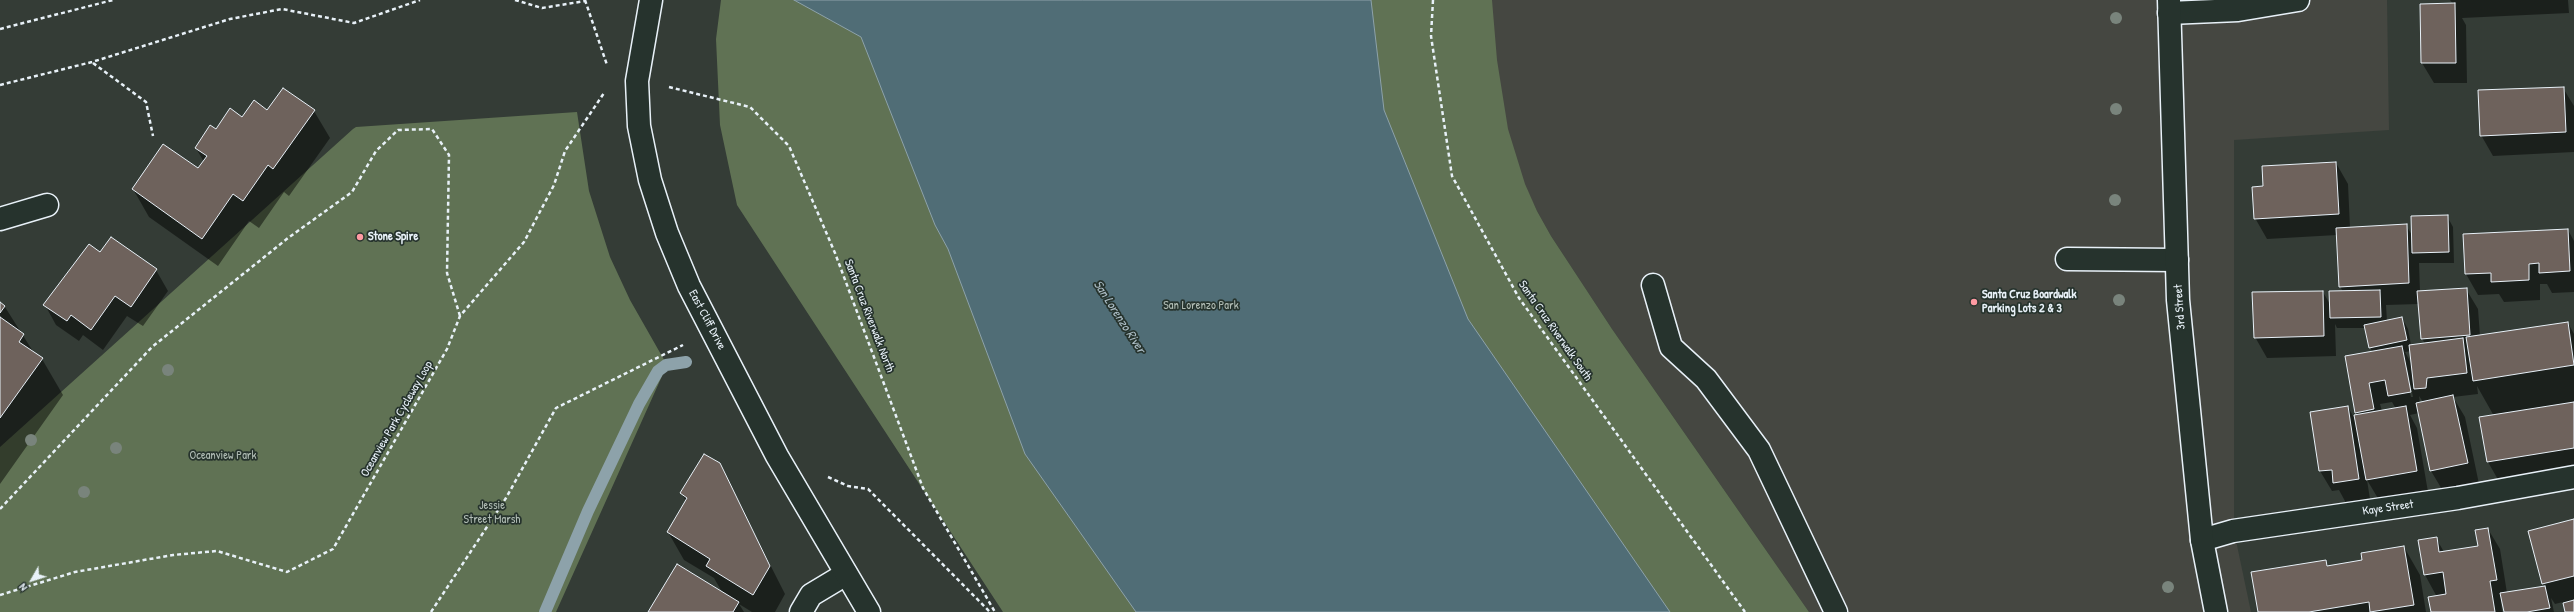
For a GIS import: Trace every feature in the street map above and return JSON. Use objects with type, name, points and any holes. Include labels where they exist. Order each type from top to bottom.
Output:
[{"type":"street","name":"East Cliff Drive","points":[[651,0],[637,81],[639,126],[650,180],[667,233],[689,286],[770,442],[869,612]]},
{"type":"street","points":[[2169,7],[2238,10],[2298,0]]},
{"type":"street","name":"3rd Street","points":[[2169,7],[2178,300],[2202,540],[2216,612]]},
{"type":"street","points":[[0,218],[48,205]]},
{"type":"street","points":[[2067,259],[2177,260]]},
{"type":"street","points":[[1653,285],[1672,348],[1706,379],[1759,450],[1836,612]]},
{"type":"street","name":"Kaye Street","points":[[2202,540],[2234,531],[2458,498],[2574,477]]},
{"type":"street","points":[[801,612],[811,594],[846,574]]},
{"type":"path","points":[[0,29],[113,0]]},
{"type":"path","points":[[0,85],[92,62],[230,19],[282,9],[354,22],[420,0]]},
{"type":"path","points":[[515,0],[542,8],[585,0],[607,67]]},
{"type":"path","name":"Santa Cruz Riverwalk South","points":[[1433,0],[1432,36],[1452,176],[1519,298],[1745,612]]},
{"type":"path","points":[[92,62],[146,102],[153,136]]},
{"type":"path","name":"Santa Cruz Riverwalk North","points":[[672,88],[750,107],[789,146],[835,253],[923,488],[995,612]]},
{"type":"path","name":"Oceanview Park Cycleway Loop","points":[[0,594],[76,572],[172,555],[216,551],[287,572],[333,549],[447,349],[460,316],[524,242],[554,185],[565,151],[605,91]]},
{"type":"path","points":[[0,509],[152,347],[288,238],[352,192],[376,151],[398,130],[432,130],[450,155],[447,273],[460,316]]},
{"type":"path","points":[[431,612],[506,498],[556,408],[689,342]]},
{"type":"path","points":[[848,486],[868,489],[990,612]]},
{"type":"shaded area","name":"Santa Cruz Boardwalk Parking Lots 2 & 3","points":[[1491,0],[2387,0],[2389,130],[2234,140],[2234,531],[2251,612],[1809,612],[1612,329],[1551,236],[1537,211],[1524,184],[1507,129],[1496,60]]},
{"type":"green space","name":"San Lorenzo Park","points":[[721,0],[1492,0],[1497,60],[1508,129],[1525,184],[1537,211],[1551,236],[1612,329],[1809,612],[1003,612],[737,205],[720,125],[716,39]]},
{"type":"green space","name":"Oceanview Park","points":[[577,112],[589,191],[610,257],[630,300],[667,365],[556,612],[0,612],[0,447],[353,129],[356,127]]},
{"type":"water","name":"San Lorenzo Park","points":[[794,0],[1371,0],[1384,110],[1468,319],[1670,612],[1136,612],[1025,454],[948,249],[935,225],[861,37]]},
{"type":"building","points":[[2455,3],[2456,63],[2421,63],[2420,4]]},
{"type":"building","points":[[2564,87],[2566,132],[2480,136],[2478,90]]},
{"type":"building","points":[[283,88],[315,110],[273,169],[268,165],[243,201],[233,194],[202,239],[132,189],[163,144],[198,168],[207,156],[195,148],[210,125],[216,129],[230,108],[242,117],[254,100],[267,110]]},
{"type":"building","points":[[2336,162],[2339,214],[2254,219],[2252,187],[2263,186],[2262,166]]},
{"type":"building","points":[[2448,215],[2449,252],[2412,253],[2411,216]]},
{"type":"building","points":[[2407,224],[2409,283],[2339,287],[2336,228]]},
{"type":"building","points":[[2568,229],[2570,271],[2539,273],[2539,263],[2529,264],[2529,280],[2491,282],[2491,273],[2465,274],[2463,234]]},
{"type":"building","points":[[111,237],[157,269],[131,307],[115,296],[91,330],[71,315],[67,321],[43,305],[89,244],[100,252]]},
{"type":"building","points":[[2467,288],[2470,335],[2421,339],[2417,291]]},
{"type":"building","points":[[2380,290],[2381,317],[2330,318],[2329,291]]},
{"type":"building","points":[[2323,291],[2324,336],[2254,338],[2252,292]]},
{"type":"building","points":[[0,302],[5,306],[0,313]]},
{"type":"building","points":[[0,317],[24,334],[19,342],[43,358],[0,418]]},
{"type":"building","points":[[2402,317],[2407,340],[2369,348],[2364,325]]},
{"type":"building","points":[[2568,322],[2574,365],[2473,381],[2466,337]]},
{"type":"building","points":[[2463,338],[2467,373],[2427,378],[2426,388],[2414,389],[2409,345]]},
{"type":"building","points":[[2402,346],[2411,392],[2388,396],[2385,380],[2369,383],[2374,409],[2355,413],[2345,356]]},
{"type":"building","points":[[2453,395],[2468,463],[2430,471],[2416,403]]},
{"type":"building","points":[[2574,402],[2574,448],[2487,462],[2479,417]]},
{"type":"building","points":[[2348,406],[2359,479],[2333,483],[2332,470],[2319,471],[2310,412]]},
{"type":"building","points":[[2406,406],[2417,471],[2366,480],[2354,415]]},
{"type":"building","points":[[704,454],[720,463],[770,566],[753,595],[706,566],[710,559],[667,532],[687,498],[680,493]]},
{"type":"building","points":[[2574,519],[2574,576],[2542,584],[2528,531]]},
{"type":"building","points":[[2488,528],[2497,580],[2490,581],[2495,612],[2431,612],[2428,597],[2446,594],[2443,572],[2424,575],[2418,540],[2437,537],[2439,552],[2478,546],[2475,530]]},
{"type":"building","points":[[2404,546],[2414,605],[2370,612],[2369,602],[2309,612],[2258,612],[2251,572],[2326,560],[2327,566],[2362,560],[2361,553]]},
{"type":"building","points":[[677,564],[739,602],[733,612],[648,612]]},
{"type":"building","points":[[2545,586],[2550,608],[2527,612],[2504,612],[2500,593]]},
{"type":"building","points":[[2574,600],[2574,612],[2565,612],[2563,603]]},
{"type":"waterway","name":"Jessie Street Marsh","points":[[545,612],[588,511],[639,404],[658,371],[666,365],[686,362]]},
{"type":"place","name":"Stone Spire","points":[[360,237]]},
{"type":"place","name":"Santa Cruz Boardwalk Parking Lots 2 & 3","points":[[1974,302]]},
{"type":"water label","name":"San Lorenzo River","points":[[1119,317]]}]
